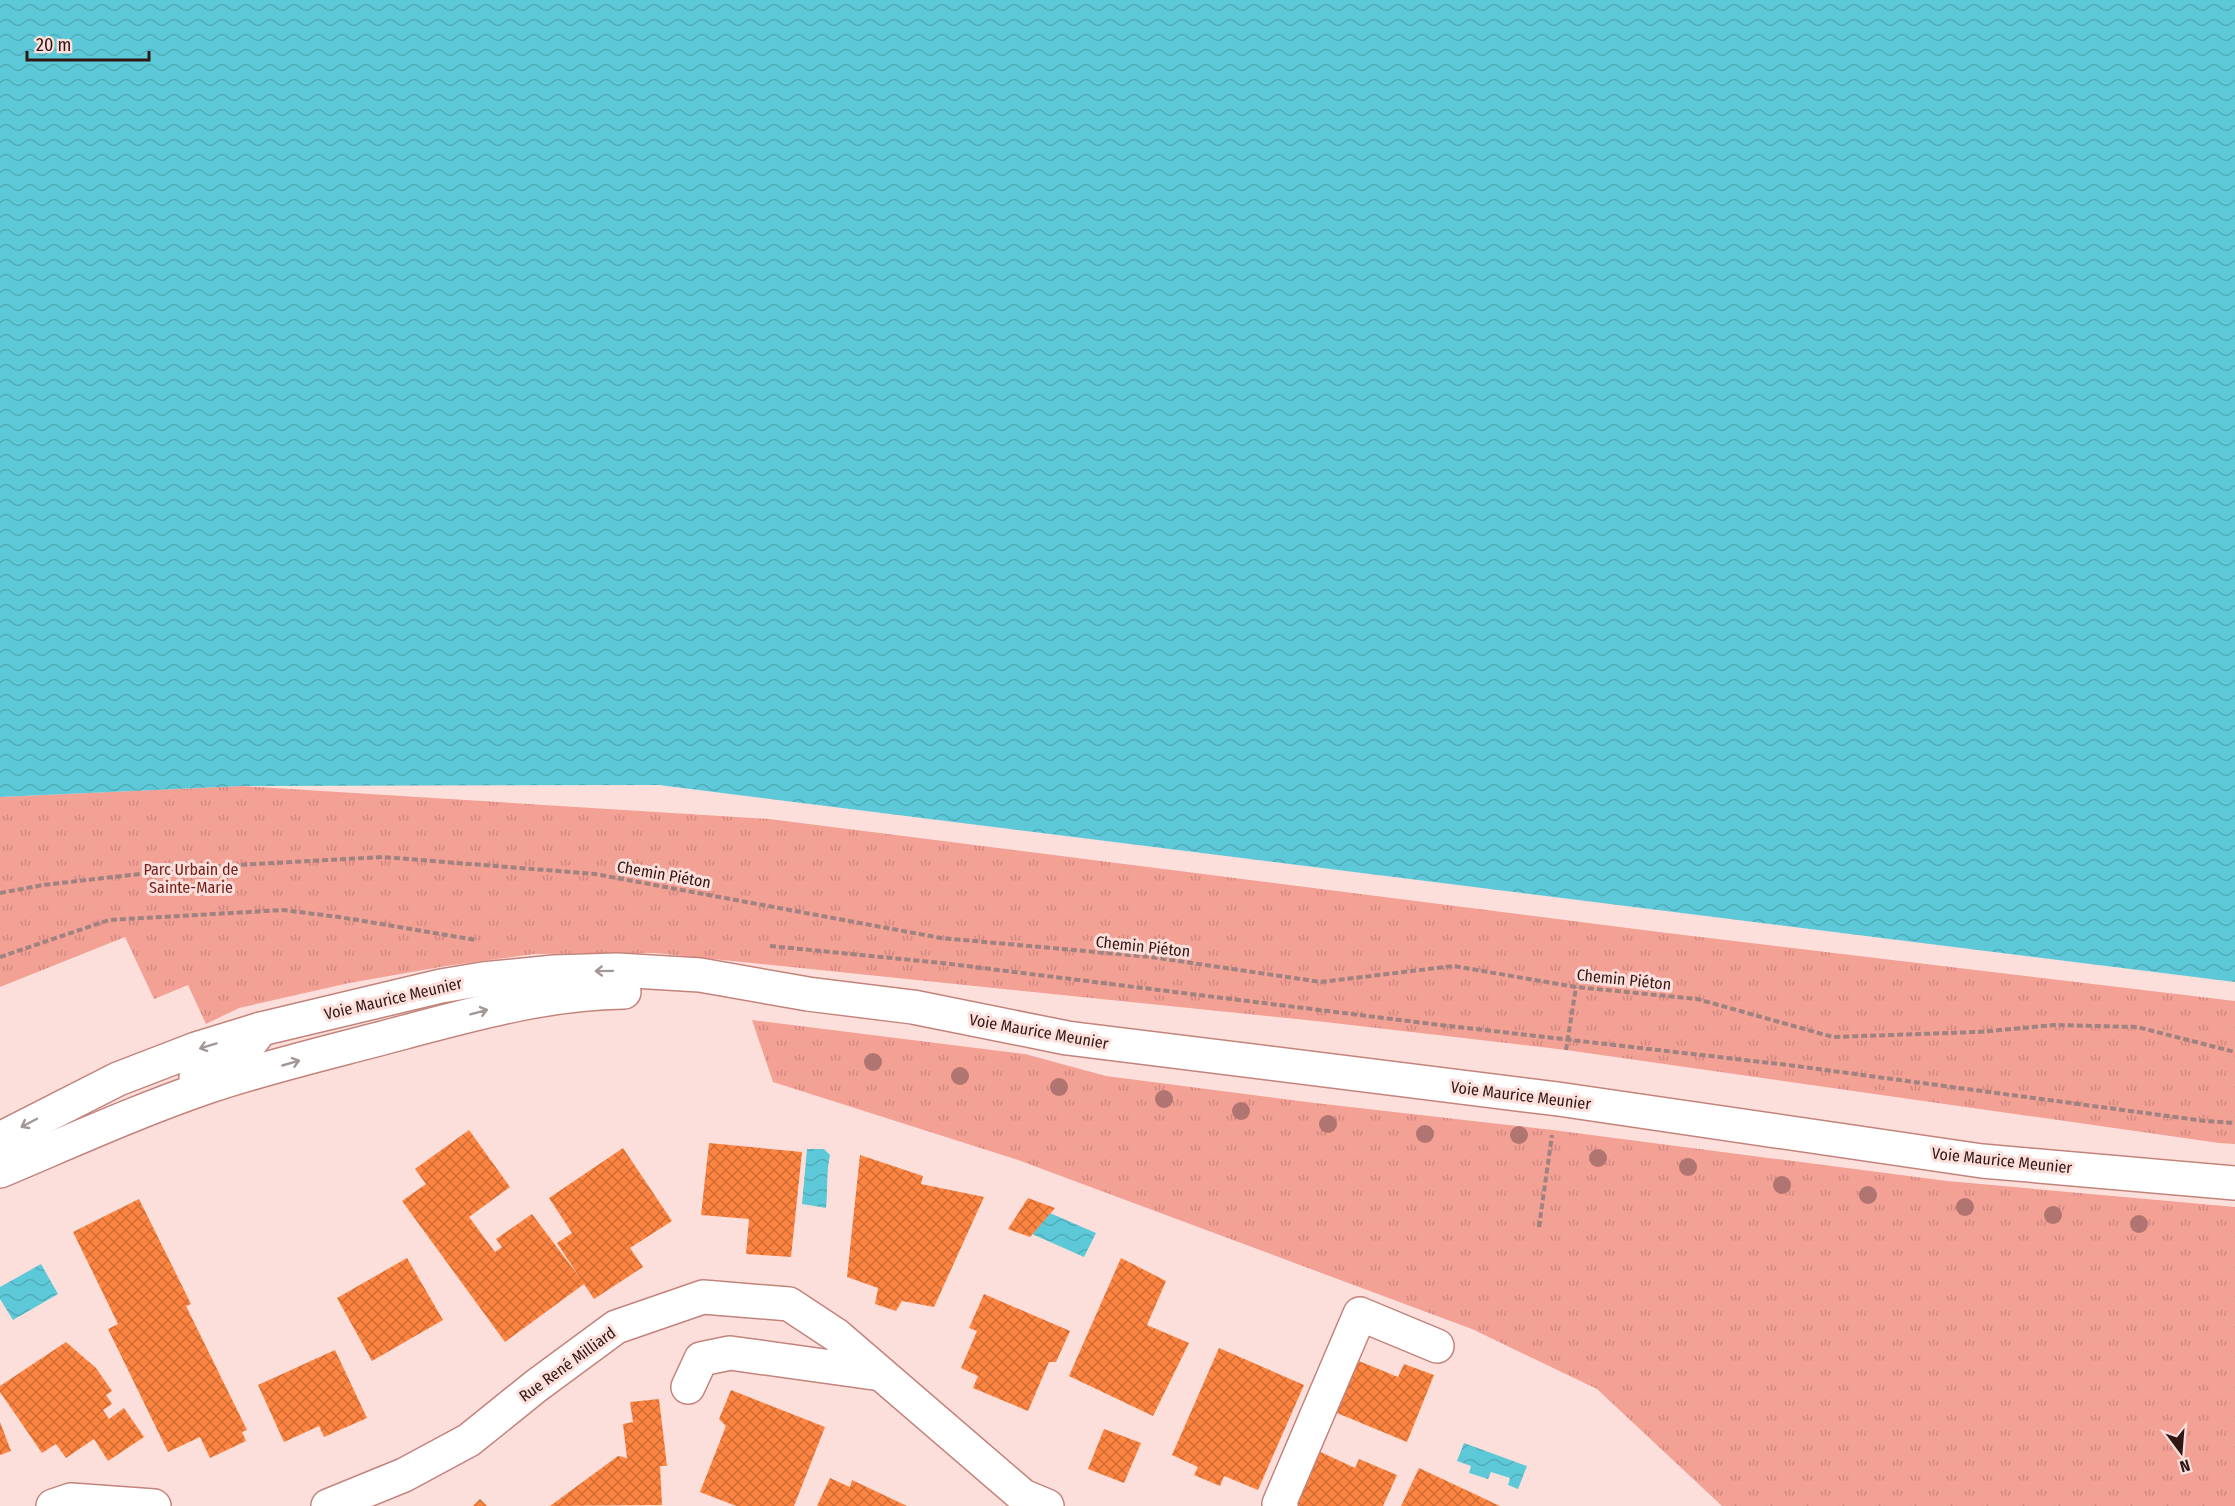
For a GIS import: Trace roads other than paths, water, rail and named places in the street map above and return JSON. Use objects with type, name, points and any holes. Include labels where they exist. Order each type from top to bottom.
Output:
[{"type":"main road","name":"Voie Maurice Meunier","points":[[0,1139],[118,1079],[196,1049],[261,1029],[441,986],[483,979],[554,972],[617,970],[700,975],[808,994],[913,1007],[1067,1038],[1558,1099],[1982,1161],[2235,1183]]},
{"type":"main road","name":"Voie Maurice Meunier","points":[[0,1171],[131,1116],[208,1087],[494,1008],[557,996],[642,992],[808,994]]},
{"type":"main road","points":[[131,1116],[146,1094],[234,1064],[261,1029]]},
{"type":"main road","name":"Rue René Milliard","points":[[328,1506],[404,1475],[469,1440],[536,1386],[616,1327],[704,1297],[789,1304],[836,1335],[1023,1496],[1047,1506]]},
{"type":"main road","points":[[1281,1506],[1279,1504],[1360,1314],[1437,1346]]},
{"type":"main road","points":[[688,1387],[701,1359],[730,1353],[881,1374]]},
{"type":"main road","points":[[53,1506],[71,1500],[154,1506]]},
{"type":"water","points":[[0,0],[2235,0],[2235,982],[659,785],[242,786],[0,797]]},
{"type":"water","points":[[807,1149],[824,1149],[830,1155],[826,1208],[802,1204]]},
{"type":"water","points":[[1043,1210],[1096,1233],[1084,1257],[1032,1234]]},
{"type":"water","points":[[41,1264],[58,1294],[13,1320],[0,1299],[0,1287]]},
{"type":"water","points":[[1464,1443],[1527,1466],[1518,1489],[1508,1485],[1510,1478],[1491,1472],[1488,1479],[1469,1473],[1471,1466],[1457,1461]]},
{"type":"park label","name":"Parc Urbain de Sainte-Marie","points":[[191,878]]}]
